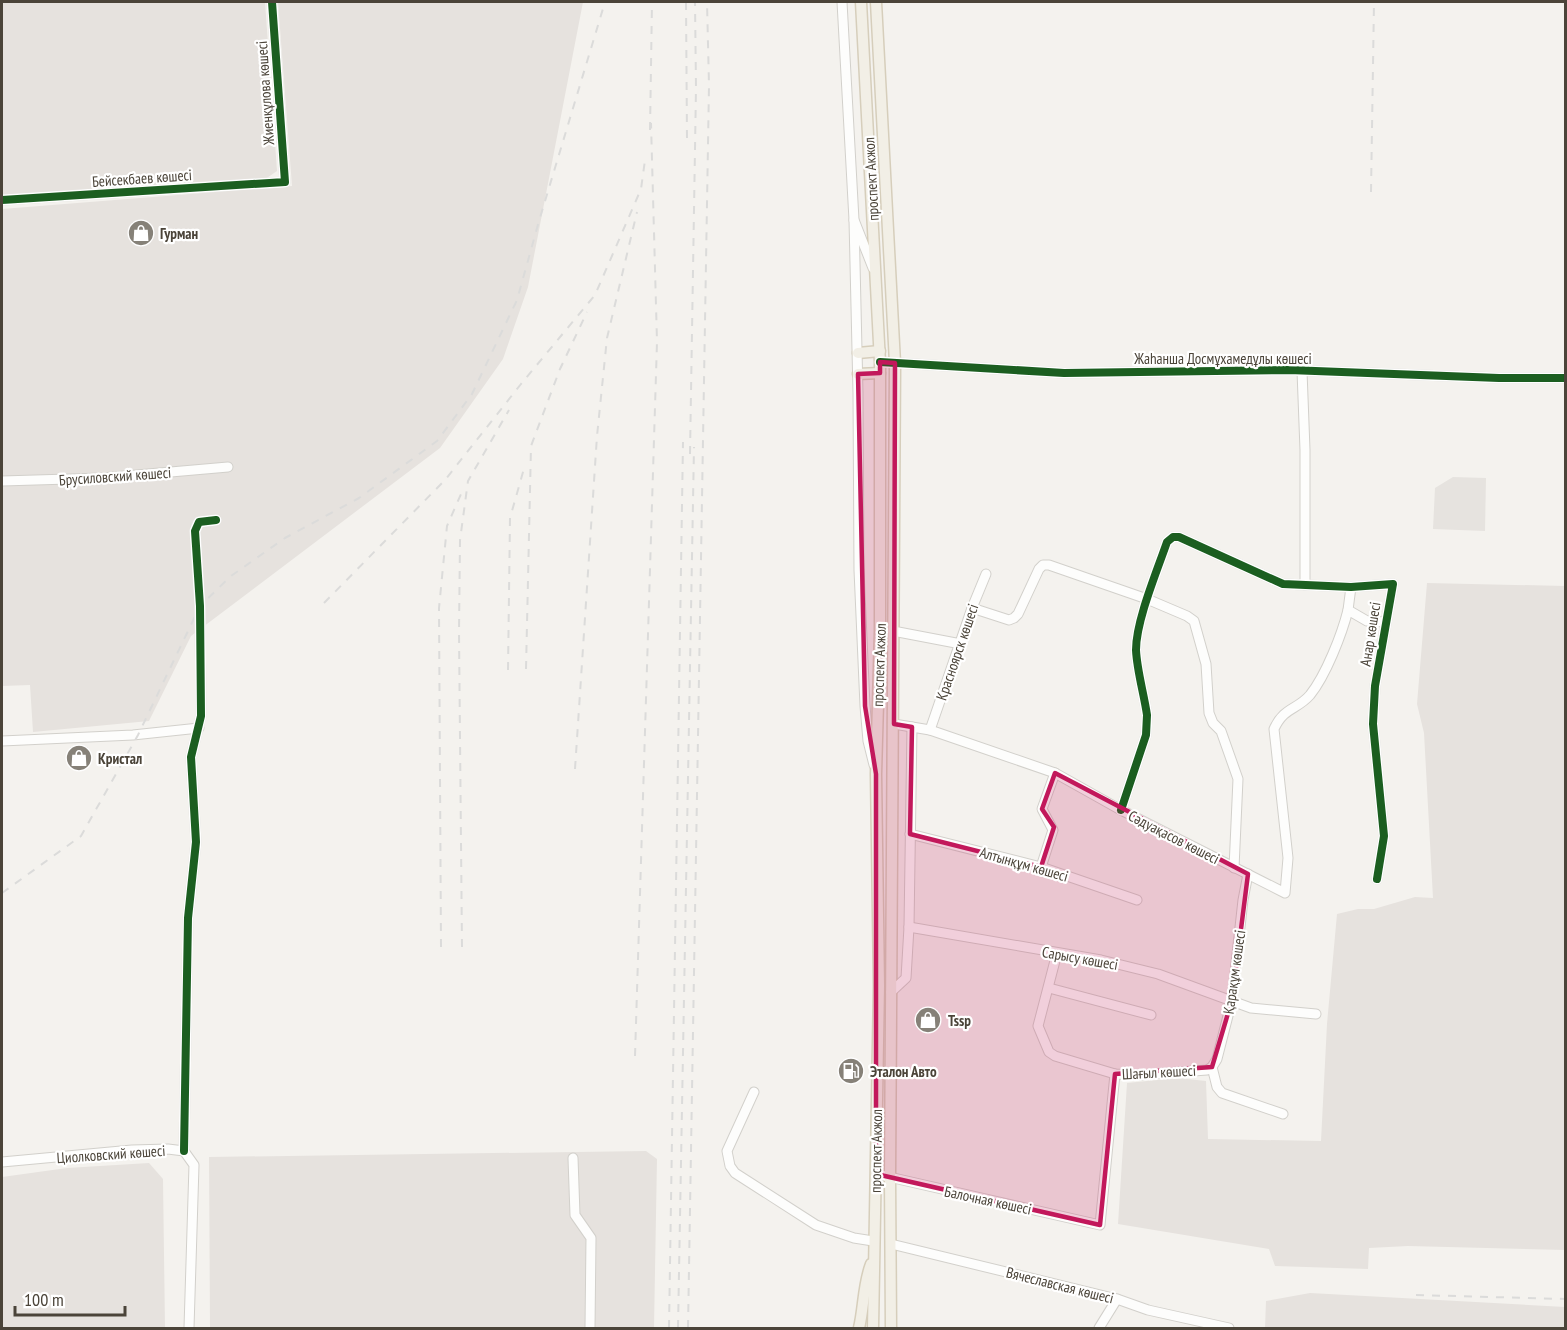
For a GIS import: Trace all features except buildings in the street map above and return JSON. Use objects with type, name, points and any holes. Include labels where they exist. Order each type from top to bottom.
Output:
[{"type":"main road","name":"проспект Акжол","points":[[861,2],[880,362],[880,632],[876,774],[879,986],[873,1329]]},
{"type":"main road","name":"проспект Акжол","points":[[876,2],[895,363],[891,1329]]},
{"type":"main road","points":[[858,353],[880,362]]},
{"type":"main road","points":[[858,374],[880,362]]},
{"type":"main road","points":[[859,1329],[866,1278],[873,1259]]},
{"type":"main road","points":[[891,1288],[899,1329]]},
{"type":"street","name":"Жиенқұлова көшесі","points":[[272,2],[285,182]]},
{"type":"street","points":[[842,2],[854,220],[858,353],[859,570],[864,684],[868,741],[876,774]]},
{"type":"street","name":"Бейсекбаев көшесі","points":[[2,200],[285,182]]},
{"type":"street","points":[[854,220],[877,278]]},
{"type":"street","name":"Жаһанша Досмұхамедұлы көшесі","points":[[880,362],[1064,373],[1302,371],[1566,378]]},
{"type":"street","points":[[1302,371],[1305,450],[1305,585]]},
{"type":"street","name":"Брусиловский көшесі","points":[[2,482],[102,478],[228,467]]},
{"type":"street","points":[[184,1151],[188,918],[196,842],[191,757],[201,716],[201,641],[195,531],[199,522],[216,520]]},
{"type":"street","name":"Анар көшесі","points":[[1148,599],[1167,542],[1173,537],[1179,537],[1283,584],[1351,587],[1393,584],[1375,686],[1373,724],[1384,836],[1377,879]]},
{"type":"street","points":[[972,609],[1009,620],[1014,618],[1039,569],[1043,565],[1049,565],[1148,599],[1194,621],[1206,664],[1209,713],[1213,723],[1221,731],[1238,779],[1234,868]]},
{"type":"street","name":"Красноярск көшесі","points":[[930,730],[986,574]]},
{"type":"street","points":[[1347,610],[1351,587]]},
{"type":"street","points":[[1121,810],[1146,735],[1147,715],[1136,652],[1137,639],[1148,599]]},
{"type":"street","name":"Анар көшесі","points":[[1285,893],[1288,858],[1274,729],[1284,712],[1303,701],[1314,689],[1342,635],[1347,610],[1367,621],[1386,622]]},
{"type":"street","points":[[893,631],[961,644]]},
{"type":"street","name":"Сәдуақасов көшесі","points":[[894,724],[930,730],[1055,773],[1121,810],[1285,893]]},
{"type":"street","points":[[891,992],[906,978],[912,727]]},
{"type":"street","points":[[2,741],[133,735],[199,728]]},
{"type":"street","points":[[1041,867],[1053,830],[1042,809],[1055,773]]},
{"type":"street","name":"Алтынқұм көшесі","points":[[910,834],[1041,867],[1137,900]]},
{"type":"street","name":"Қарақұм көшесі","points":[[1212,1067],[1217,1059],[1232,1000],[1248,874]]},
{"type":"street","name":"Сарысу көшесі","points":[[909,927],[1101,960],[1158,974],[1251,1008],[1316,1014]]},
{"type":"street","name":"Шағыл көшесі","points":[[1057,953],[1038,1026],[1048,1052],[1115,1074],[1140,1075],[1207,1070],[1212,1067],[1217,1087],[1222,1093],[1282,1114]]},
{"type":"street","points":[[1049,988],[1151,1015]]},
{"type":"street","name":"Балочная көшесі","points":[[876,1174],[1101,1225],[1115,1074]]},
{"type":"street","points":[[754,1092],[727,1151],[730,1166],[735,1173],[816,1225],[854,1238],[873,1240]]},
{"type":"street","name":"Циолковский көшесі","points":[[2,1162],[132,1150],[184,1151],[194,1165],[189,1329]]},
{"type":"street","points":[[573,1158],[575,1215],[591,1239],[590,1329]]},
{"type":"street","name":"Вячеславская көшесі","points":[[891,1244],[1229,1329]]},
{"type":"street","points":[[1099,1329],[1117,1299]]},
{"type":"highlighted area","points":[[880,362],[895,363],[894,724],[912,727],[910,834],[1041,867],[1054,827],[1042,809],[1055,773],[1248,874],[1232,1000],[1212,1067],[1115,1074],[1100,1225],[876,1174],[876,774],[865,706],[858,374],[880,373]]},
{"type":"shaded area","points":[[2,2],[265,2],[277,171],[261,182],[2,201]]},
{"type":"shaded area","points":[[278,2],[583,2],[528,287],[503,359],[440,448],[191,636],[149,721],[33,732],[30,685],[2,686],[2,209],[292,186]]},
{"type":"shaded area","points":[[1453,477],[1486,478],[1485,531],[1433,529],[1435,488]]},
{"type":"shaded area","points":[[1427,583],[1565,586],[1565,1250],[1408,1246],[1369,1248],[1368,1269],[1275,1266],[1269,1249],[1118,1224],[1127,1083],[1178,1078],[1206,1081],[1208,1139],[1321,1141],[1327,1024],[1337,914],[1358,909],[1374,909],[1415,897],[1433,898],[1424,733],[1417,704]]},
{"type":"shaded area","points":[[646,1151],[657,1159],[654,1328],[210,1328],[209,1157]]},
{"type":"shaded area","points":[[149,1163],[163,1179],[165,1328],[3,1328],[2,1177],[67,1168]]},
{"type":"shaded area","points":[[1310,1293],[1565,1307],[1565,1328],[1265,1328],[1266,1301]]},
{"type":"railway","points":[[2,893],[81,836],[138,735],[200,606],[231,576],[285,538],[359,498],[437,441],[472,394],[517,300],[605,2]]},
{"type":"railway","points":[[650,130],[652,2]]},
{"type":"railway","points":[[686,2],[687,139]]},
{"type":"railway","points":[[690,454],[696,88],[695,2]]},
{"type":"railway","points":[[688,1328],[709,85],[707,2]]},
{"type":"railway","points":[[1371,192],[1374,2]]},
{"type":"railway","points":[[635,1056],[657,342],[651,123]]},
{"type":"railway","points":[[324,603],[445,480],[595,295],[641,189],[645,160]]},
{"type":"railway","points":[[575,769],[597,436],[607,338],[637,212]]},
{"type":"railway","points":[[526,669],[531,446],[560,369],[587,312]]},
{"type":"railway","points":[[462,947],[460,540],[468,481],[509,410]]},
{"type":"railway","points":[[669,1328],[683,442]]},
{"type":"railway","points":[[678,1328],[694,447]]},
{"type":"railway","points":[[508,670],[510,518],[525,465]]},
{"type":"railway","points":[[441,947],[439,608],[447,526],[461,494]]},
{"type":"railway","points":[[1416,1295],[1566,1299]]},
{"type":"cycle path","points":[[2,200],[285,182],[272,2]]},
{"type":"cycle path","points":[[880,362],[1064,373],[1289,370],[1499,378],[1566,378]]},
{"type":"cycle path","points":[[184,1151],[188,918],[196,842],[191,757],[201,716],[200,606],[195,531],[199,522],[216,520]]},
{"type":"cycle path","points":[[1121,810],[1146,735],[1147,715],[1136,650],[1139,625],[1167,542],[1173,537],[1179,537],[1283,584],[1351,587],[1393,584],[1375,686],[1373,724],[1384,836],[1377,879]]},
{"type":"place","name":"Гурман","points":[[141,233]]},
{"type":"place","name":"Кристал","points":[[79,758]]},
{"type":"place","name":"Tssp","points":[[928,1020]]},
{"type":"place","name":"Эталон Авто","points":[[851,1071]]}]
